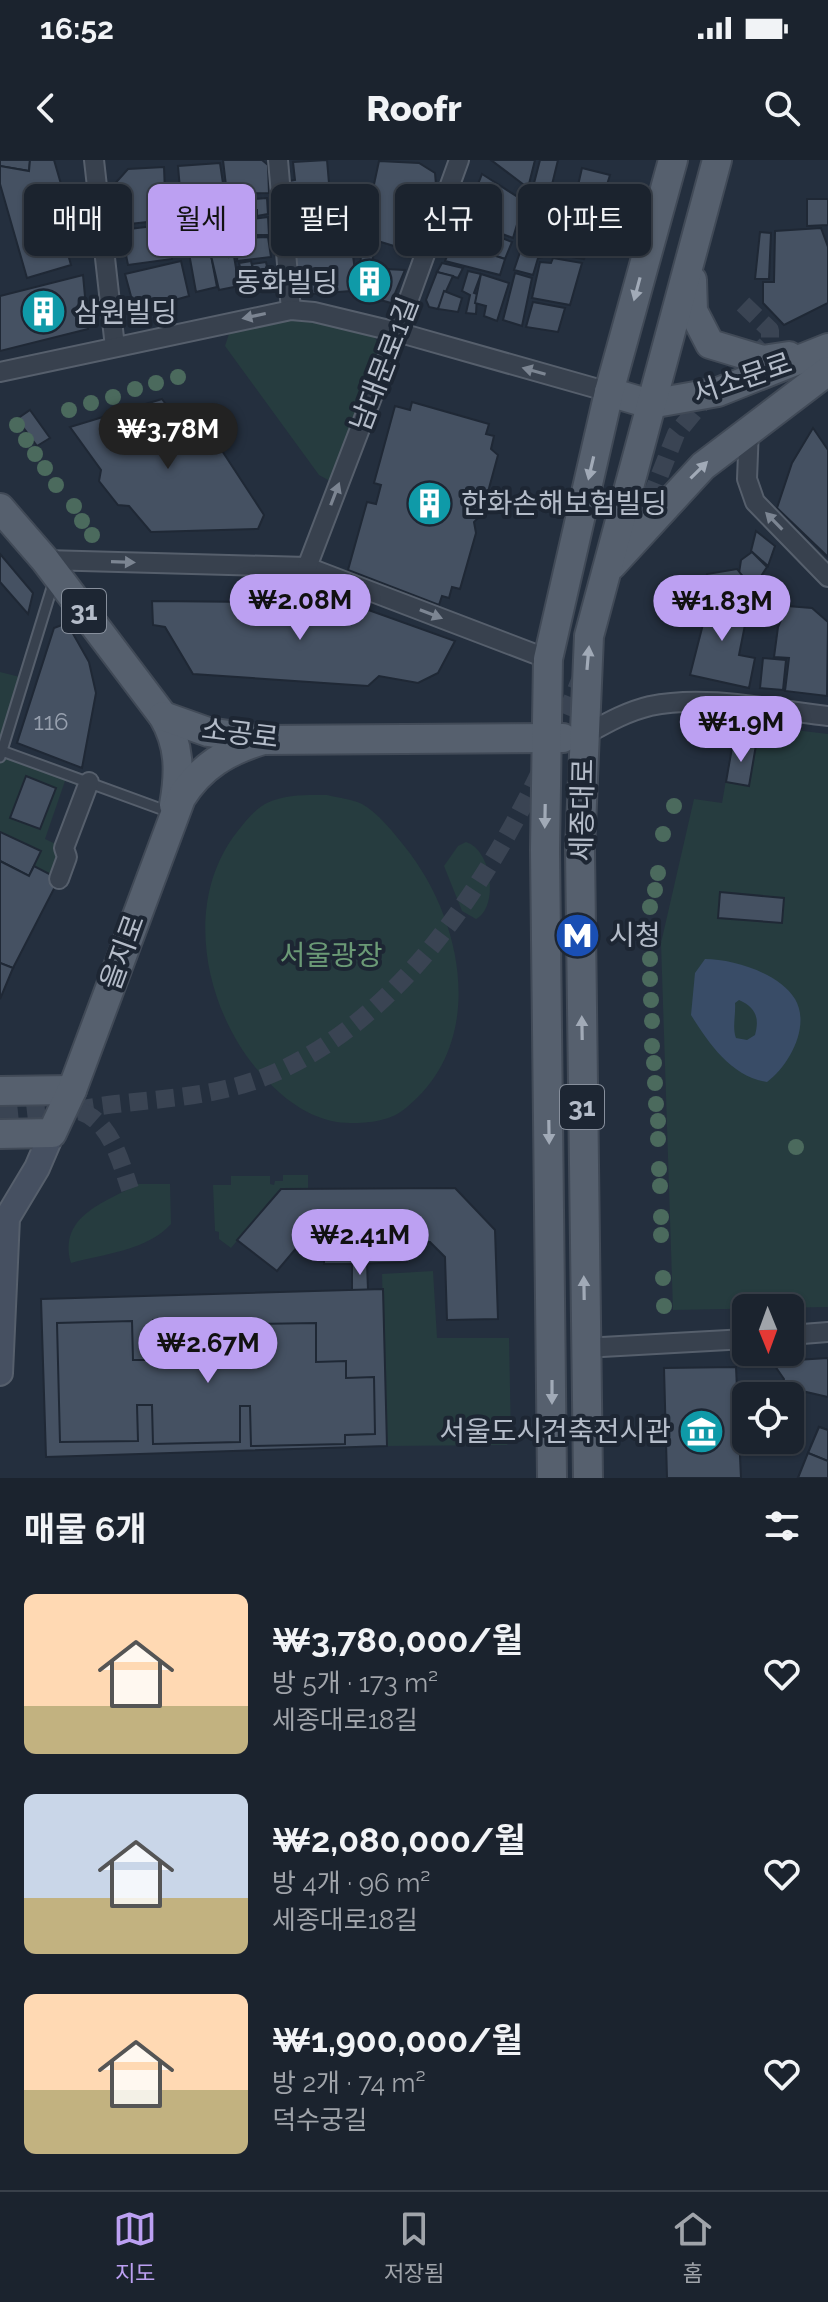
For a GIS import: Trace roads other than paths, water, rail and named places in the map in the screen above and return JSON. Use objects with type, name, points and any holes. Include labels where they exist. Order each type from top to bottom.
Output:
[{"type":"main road","name":"세종대로","points":[[552,1478],[548,659],[609,392],[673,160]]},
{"type":"main road","name":"세종대로","points":[[588,1478],[580,850],[589,636],[717,160]]},
{"type":"main road","points":[[694,243],[693,311],[710,344],[763,360],[825,357]]},
{"type":"main road","name":"서소문로","points":[[609,392],[650,404],[718,392],[825,357]]},
{"type":"main road","points":[[608,569],[703,466],[825,357]]},
{"type":"main road","name":"소공로","points":[[0,508],[50,567],[163,716],[208,732],[263,740],[583,736]]},
{"type":"main road","name":"을지로","points":[[163,716],[174,738],[178,758],[173,813]]},
{"type":"main road","name":"을지로","points":[[52,1133],[72,1090],[173,813],[188,786],[207,766],[232,751],[263,740]]},
{"type":"main road","points":[[0,1091],[72,1090]]},
{"type":"main road","points":[[0,1134],[52,1133],[37,1168],[7,1218],[0,1373]]},
{"type":"street","points":[[94,160],[115,347]]},
{"type":"street","points":[[278,160],[291,310]]},
{"type":"street","name":"남대문로1길","points":[[307,567],[459,160]]},
{"type":"street","points":[[0,372],[291,310],[397,332],[609,392]]},
{"type":"street","points":[[749,428],[747,479],[755,502],[828,577]]},
{"type":"street","points":[[50,567],[307,567],[548,659]]},
{"type":"street","points":[[583,736],[620,715],[651,706],[679,703],[828,716]]},
{"type":"street","points":[[59,879],[67,857],[64,848],[89,782]]},
{"type":"street","points":[[804,1334],[828,1332]]},
{"type":"street","points":[[584,1348],[732,1340]]},
{"type":"lane","points":[[50,567],[1,754],[173,813]]},
{"type":"water","points":[[705,959],[742,965],[778,982],[795,999],[800,1021],[795,1045],[783,1066],[767,1082],[743,1074],[732,1066],[698,1026],[691,1015],[695,973]],"holes":[[[739,1000],[755,1013],[757,1023],[755,1035],[747,1040],[736,1038],[734,1030],[735,1003]]]},
{"type":"tunnel","points":[[743,304],[770,330],[770,341],[748,363]]},
{"type":"tunnel","points":[[640,525],[676,434],[709,394]]},
{"type":"tunnel","points":[[76,1110],[197,1095],[244,1084],[267,1076],[323,1047],[373,1008],[419,962],[460,910],[496,854],[528,795],[580,680]]},
{"type":"tunnel","points":[[0,1113],[57,1108],[87,1114],[97,1121],[112,1142],[130,1189]]},
{"type":"place","name":"동화빌딩","points":[[369,282]]},
{"type":"place","name":"삼원빌딩","points":[[43,312]]},
{"type":"place","name":"한화손해보험빌딩","points":[[430,503]]},
{"type":"place","name":"시청","points":[[578,935]]},
{"type":"place","name":"서울도시건축전시관","points":[[702,1431]]},
{"type":"park label","name":"서울광장","points":[[331,955]]}]
